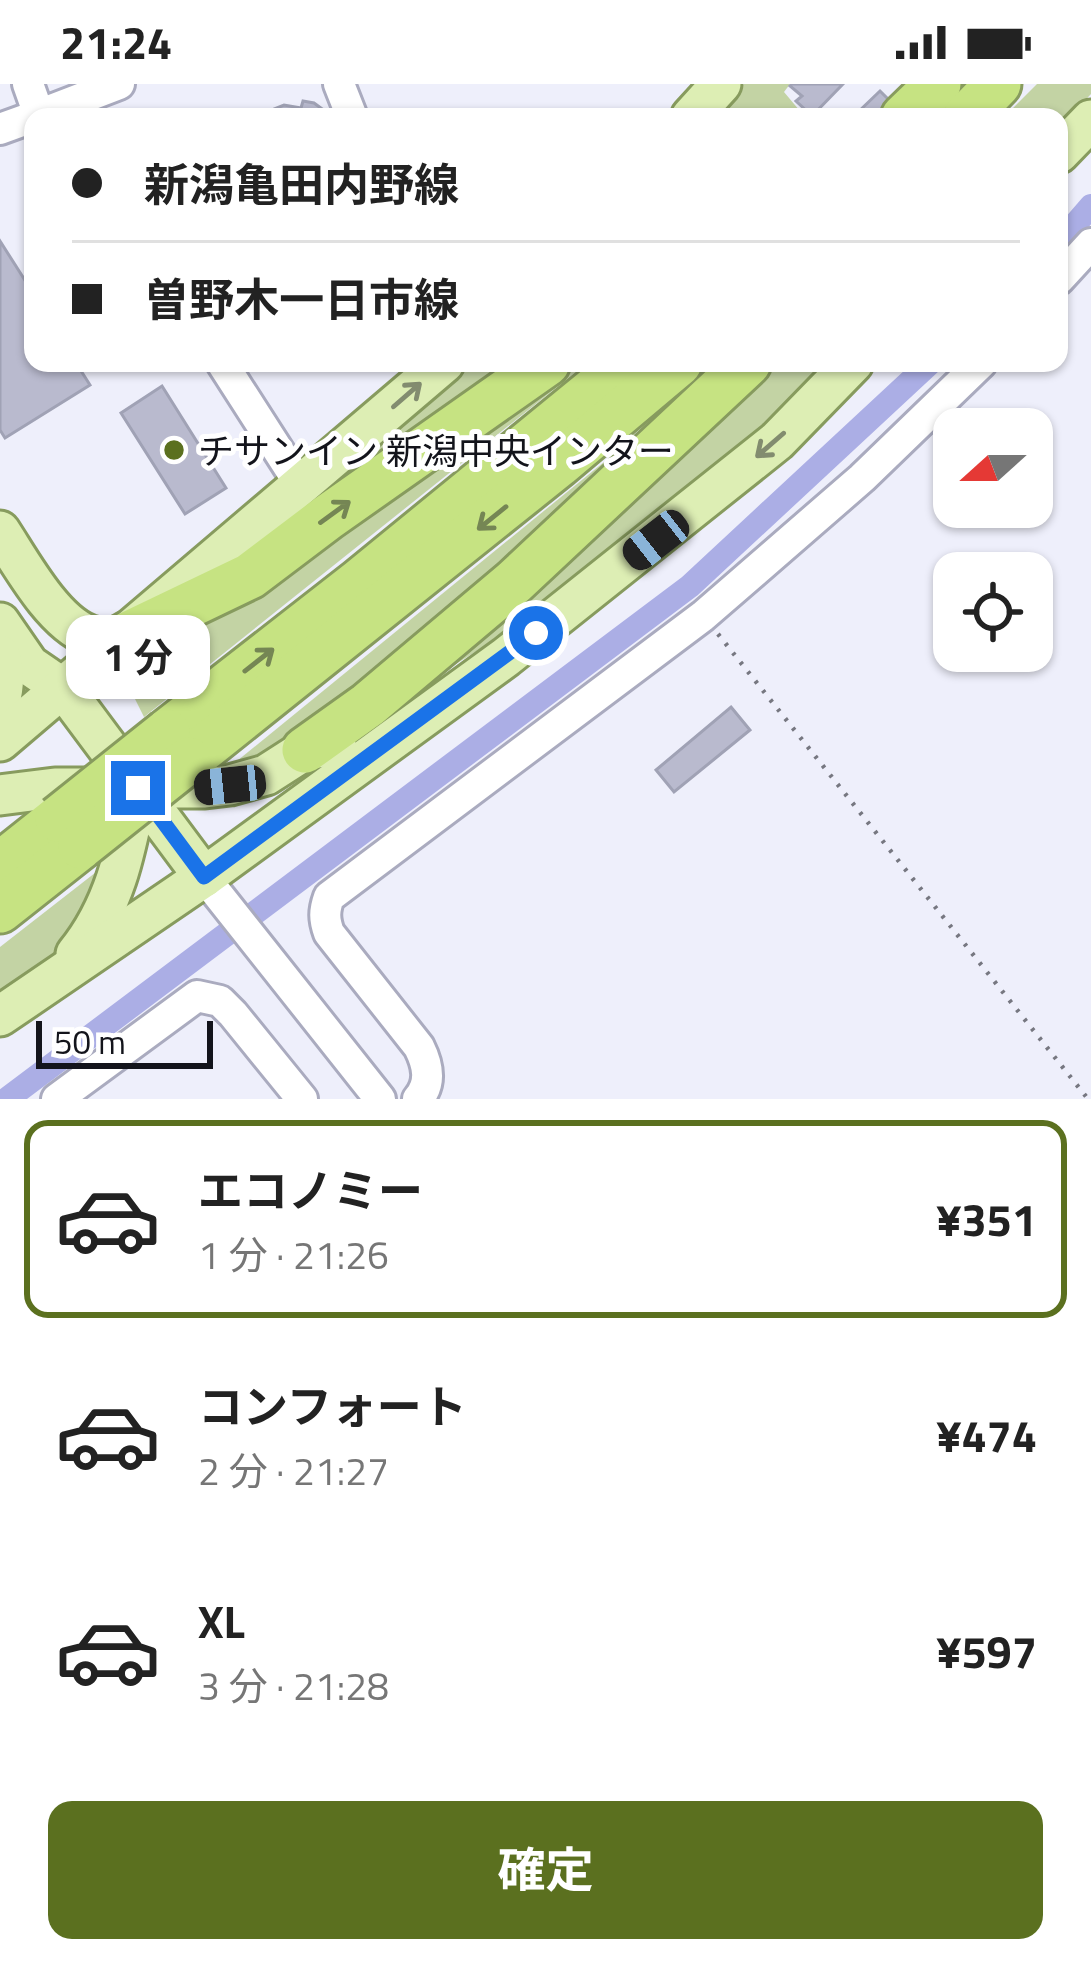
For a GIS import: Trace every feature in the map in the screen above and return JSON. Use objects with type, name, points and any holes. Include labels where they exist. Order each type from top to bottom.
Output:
[{"type":"highway","points":[[913,108],[938,84]]},
{"type":"highway","points":[[975,108],[998,84]]},
{"type":"highway","points":[[127,635],[250,576],[534,372]]},
{"type":"highway","points":[[178,746],[376,568],[616,372]]},
{"type":"highway","points":[[0,910],[69,832],[540,479],[669,372]]},
{"type":"highway","points":[[305,750],[368,705],[514,582],[738,372]]},
{"type":"highway","points":[[0,865],[69,832]]},
{"type":"main road","points":[[700,108],[721,84]]},
{"type":"main road","points":[[1068,144],[1091,120]]},
{"type":"main road","points":[[0,741],[434,372]]},
{"type":"main road","points":[[0,1016],[204,877],[506,657],[777,441],[845,372]]},
{"type":"main road","points":[[0,531],[42,594],[74,627],[91,637],[127,635]]},
{"type":"main road","points":[[0,570],[53,649],[64,689]]},
{"type":"main road","points":[[0,795],[55,788],[205,788],[248,782],[305,750],[368,735],[567,609]]},
{"type":"main road","points":[[0,623],[29,665],[64,689],[204,877]]},
{"type":"main road","points":[[0,655],[4,687],[0,701]]},
{"type":"main road","points":[[54,980],[101,918],[120,876],[138,788]]},
{"type":"street","points":[[62,108],[118,84]]},
{"type":"street","points":[[1068,269],[1091,244]]},
{"type":"street","points":[[228,372],[301,486]]},
{"type":"street","points":[[418,1099],[428,1079],[427,1064],[419,1047],[329,933],[324,909],[329,897],[703,616],[862,478],[972,372]]},
{"type":"street","points":[[204,877],[380,1099]]},
{"type":"street","points":[[57,1099],[197,996],[220,1001],[302,1099]]},
{"type":"path","points":[[703,616],[1088,1099]]},
{"type":"green space","points":[[744,84],[790,84],[784,92],[797,108],[723,108]]},
{"type":"green space","points":[[1037,84],[1091,84],[1091,94],[1068,118],[1068,108],[1013,108]]},
{"type":"green space","points":[[457,372],[507,372],[267,536]]},
{"type":"green space","points":[[560,372],[576,372],[144,717],[134,697],[137,681],[152,658]]},
{"type":"green space","points":[[759,372],[834,372],[542,610],[448,669]]},
{"type":"green space","points":[[710,382],[293,750],[210,783],[669,409]]},
{"type":"green space","points":[[109,862],[64,952],[0,993],[0,947]]},
{"type":"building","points":[[843,84],[820,108],[803,108],[796,101],[802,96],[790,86]]},
{"type":"building","points":[[880,91],[897,108],[862,108]]},
{"type":"building","points":[[0,241],[24,279],[24,372],[82,372],[90,385],[5,438],[0,430]]},
{"type":"building","name":"チサンイン 新潟中央インター","points":[[162,386],[226,488],[185,514],[121,413]]},
{"type":"building","points":[[731,707],[750,730],[674,792],[656,770]]},
{"type":"waterway","points":[[1068,233],[1091,206]]},
{"type":"waterway","points":[[7,1099],[690,586],[920,372]]},
{"type":"place","name":"チサンイン 新潟中央インター","points":[[174,450]]},
{"type":"route","points":[[138,788],[204,877],[536,633]]}]
